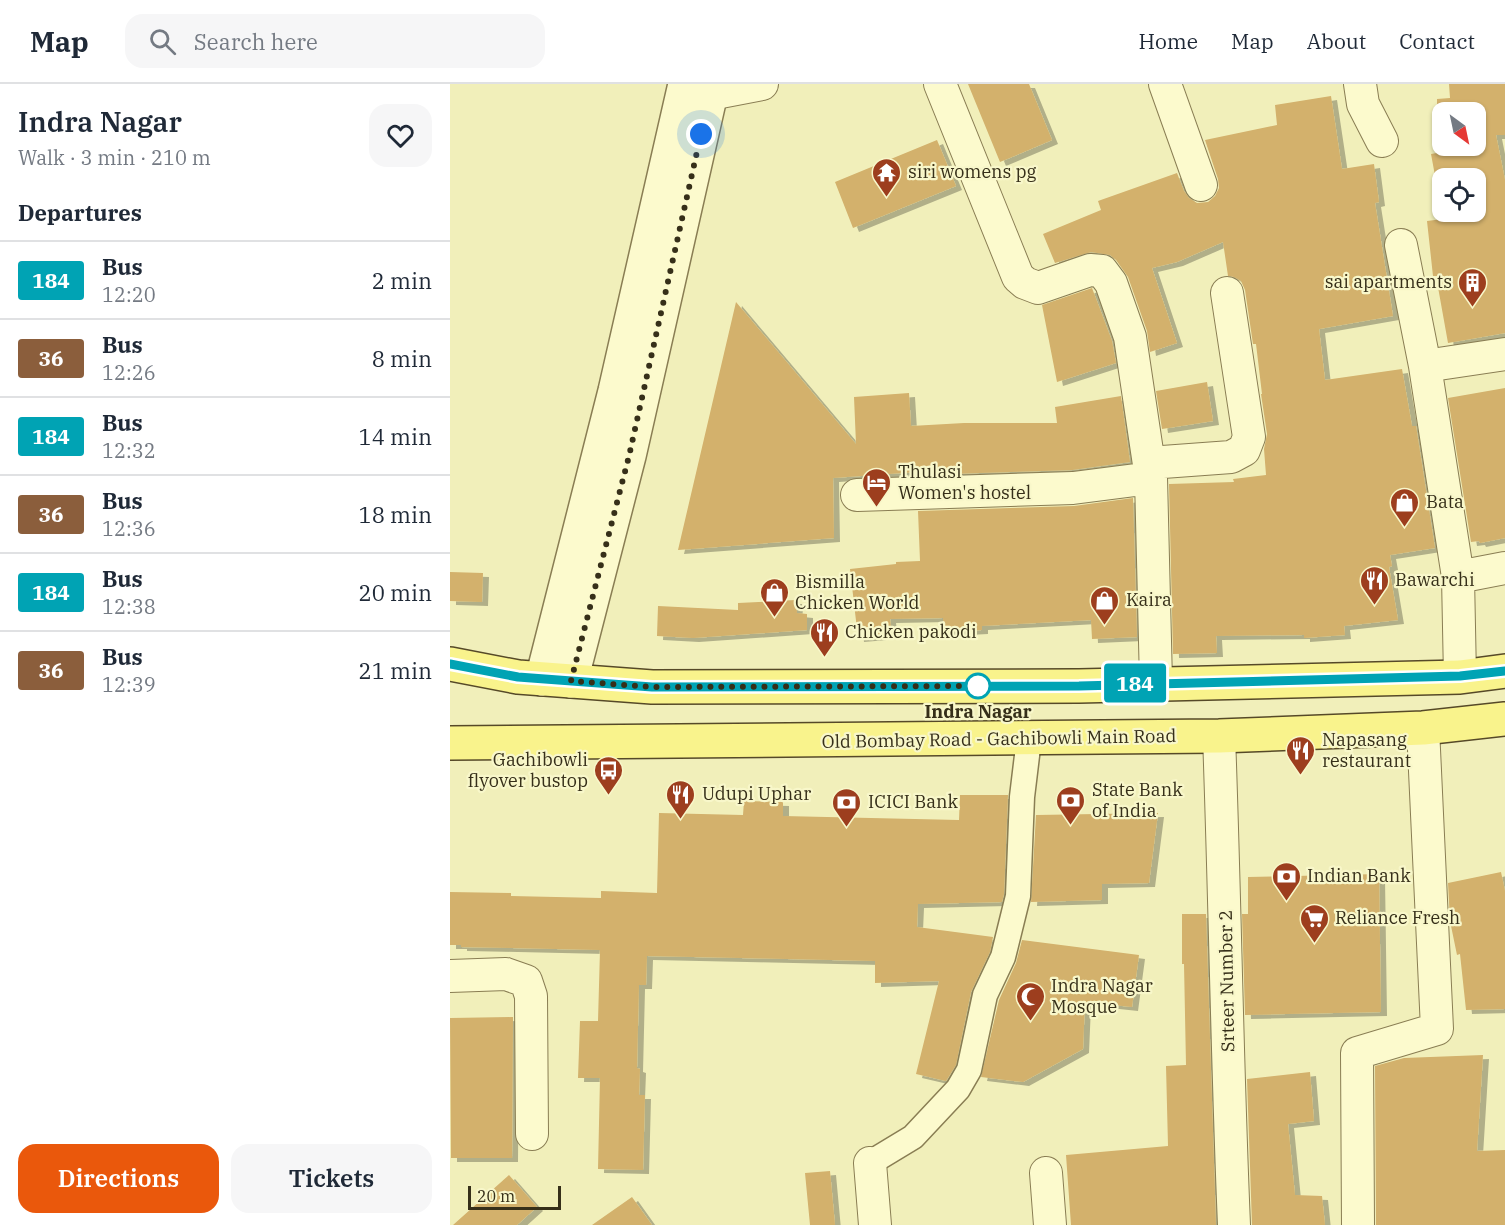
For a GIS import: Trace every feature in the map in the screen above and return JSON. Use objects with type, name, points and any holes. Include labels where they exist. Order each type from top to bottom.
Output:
[{"type":"main road","points":[[450,664],[544,679],[652,687],[1079,686],[1156,682],[1460,676],[1505,671]]},
{"type":"main road","points":[[450,687],[544,679]]},
{"type":"main road","name":"Old Bombay Road - Gachibowli Main Road","points":[[450,742],[1219,736],[1423,728],[1505,719]]},
{"type":"main road","points":[[450,757],[492,743]]},
{"type":"street","points":[[544,679],[567,640],[594,534],[631,445],[698,88],[762,84]]},
{"type":"street","points":[[940,84],[1018,277],[1025,283],[1038,288],[1090,270],[1102,271],[1111,283],[1130,337],[1150,470],[1156,682]]},
{"type":"street","points":[[1165,84],[1201,185]]},
{"type":"street","points":[[1359,84],[1363,104],[1382,141]]},
{"type":"street","points":[[1401,246],[1425,366],[1458,577],[1460,676]]},
{"type":"street","points":[[856,495],[1072,488],[1150,470],[1231,458],[1244,450],[1249,437],[1227,293]]},
{"type":"street","points":[[1425,366],[1505,354]]},
{"type":"street","points":[[1458,577],[1505,568]]},
{"type":"street","points":[[1358,1225],[1357,1053],[1437,1029],[1423,728]]},
{"type":"street","name":"Srteer Number 2","points":[[1219,736],[1234,1225]]},
{"type":"street","points":[[875,1225],[870,1163],[913,1137],[958,1089],[969,1070],[985,995],[1003,957],[1018,896],[1022,797],[1029,739]]},
{"type":"street","points":[[450,976],[506,974],[526,981],[531,996],[532,1134]]},
{"type":"street","points":[[1046,1173],[1050,1225]]},
{"type":"building","points":[[968,84],[1029,84],[1052,140],[1000,162]]},
{"type":"building","points":[[1449,84],[1505,84],[1505,135],[1496,135],[1505,180],[1505,333],[1448,343],[1436,276],[1433,276],[1427,221],[1486,222],[1486,168],[1434,168],[1431,154],[1432,156],[1486,156],[1486,102],[1437,102],[1437,99],[1450,98]]},
{"type":"building","points":[[1331,96],[1342,169],[1374,164],[1379,202],[1375,203],[1393,316],[1319,329],[1325,380],[1402,369],[1412,426],[1416,426],[1435,548],[1390,555],[1392,566],[1389,567],[1398,620],[1344,626],[1345,635],[1304,638],[1304,635],[1216,636],[1217,653],[1173,654],[1169,484],[1234,482],[1233,479],[1266,475],[1264,449],[1267,434],[1256,344],[1253,344],[1245,290],[1241,281],[1228,276],[1223,242],[1177,262],[1152,268],[1177,343],[1150,352],[1147,331],[1128,277],[1116,260],[1110,255],[1091,252],[1055,263],[1043,234],[1101,210],[1098,201],[1177,173],[1189,198],[1197,203],[1208,202],[1219,188],[1205,140],[1277,125],[1275,105]]},
{"type":"building","points":[[937,140],[956,186],[853,228],[835,182]]},
{"type":"building","points":[[1092,288],[1112,341],[1116,363],[1057,382],[1042,305]]},
{"type":"building","points":[[736,302],[856,444],[854,397],[909,393],[911,426],[964,423],[1057,423],[1055,407],[1121,396],[1130,462],[1072,470],[916,475],[916,472],[833,478],[834,538],[678,550]]},
{"type":"building","points":[[1207,382],[1213,421],[1162,429],[1156,391]]},
{"type":"building","points":[[1505,388],[1505,538],[1480,543],[1479,541],[1471,542],[1448,398]]},
{"type":"building","points":[[1133,498],[1137,637],[1092,639],[1091,620],[982,626],[982,630],[944,632],[943,618],[890,619],[892,635],[858,638],[850,569],[920,561],[918,511],[1074,506]]},
{"type":"building","points":[[450,572],[483,573],[482,602],[450,601]]},
{"type":"building","points":[[796,600],[797,613],[807,614],[807,630],[693,638],[657,636],[658,606],[738,610],[738,603]]},
{"type":"building","points":[[960,795],[1008,795],[1004,894],[1002,902],[918,904],[917,927],[993,937],[990,952],[971,992],[956,1065],[946,1081],[916,1074],[939,981],[875,983],[875,961],[647,956],[646,985],[639,985],[637,1068],[640,1069],[639,1095],[645,1095],[643,1170],[598,1169],[600,1078],[578,1078],[580,1021],[598,1021],[600,950],[450,945],[450,892],[601,898],[601,891],[657,893],[659,813],[743,815],[744,801],[783,802],[783,816],[959,820]]},
{"type":"building","points":[[1158,813],[1149,883],[1102,884],[1102,900],[1031,902],[1036,815]]},
{"type":"building","points":[[1501,872],[1505,891],[1505,1009],[1466,1010],[1460,954],[1457,955],[1450,921],[1448,883]]},
{"type":"building","name":"Reliance Fresh","points":[[1379,874],[1381,1012],[1245,1015],[1242,914],[1248,914],[1248,877]]},
{"type":"building","points":[[1182,914],[1206,914],[1216,1225],[1071,1225],[1066,1155],[1168,1146],[1166,1066],[1186,1065]]},
{"type":"building","points":[[1022,940],[1139,955],[1132,1007],[1085,1002],[1083,1049],[1023,1082],[981,1077],[999,1000],[1016,963]]},
{"type":"building","points":[[513,1017],[512,1158],[451,1158],[450,1018]]},
{"type":"building","points":[[1483,1055],[1477,1151],[1505,1150],[1505,1225],[1376,1225],[1375,1066],[1404,1058]]},
{"type":"building","points":[[1310,1072],[1314,1121],[1288,1124],[1295,1195],[1322,1196],[1325,1225],[1252,1225],[1247,1079]]},
{"type":"building","points":[[830,1171],[835,1225],[810,1225],[805,1173]]},
{"type":"building","points":[[509,1175],[537,1207],[517,1225],[453,1225]]},
{"type":"building","points":[[632,1197],[652,1225],[592,1225]]},
{"type":"bus line","name":"184","points":[[450,664],[518,677],[652,687],[1079,686],[1156,682],[1460,676],[1505,671]]},
{"type":"place","name":"siri womens pg","points":[[887,198]]},
{"type":"place","name":"sai apartments","points":[[1473,308]]},
{"type":"place","name":"Thulasi Women's hostel","points":[[877,508]]},
{"type":"place","name":"Bata","points":[[1405,528]]},
{"type":"place","name":"Bawarchi","points":[[1374,606]]},
{"type":"place","name":"Bismilla Chicken World","points":[[774,618]]},
{"type":"place","name":"Kaira","points":[[1105,626]]},
{"type":"place","name":"Chicken pakodi","points":[[824,658]]},
{"type":"place","name":"Indra Nagar","points":[[978,686]]},
{"type":"place","name":"Napasang restaurant","points":[[1301,776]]},
{"type":"place","name":"Gachibowli flyover bustop","points":[[609,796]]},
{"type":"place","name":"Udupi Uphar","points":[[681,820]]},
{"type":"place","name":"State Bank of India","points":[[1071,826]]},
{"type":"place","name":"ICICI Bank","points":[[847,828]]},
{"type":"place","name":"Indian Bank","points":[[1286,902]]},
{"type":"place","name":"Reliance Fresh","points":[[1314,944]]},
{"type":"place","name":"Indra Nagar Mosque","points":[[1030,1022]]},
{"type":"route","points":[[701,134],[629,456],[571,681],[652,687],[988,686],[978,686]]}]
